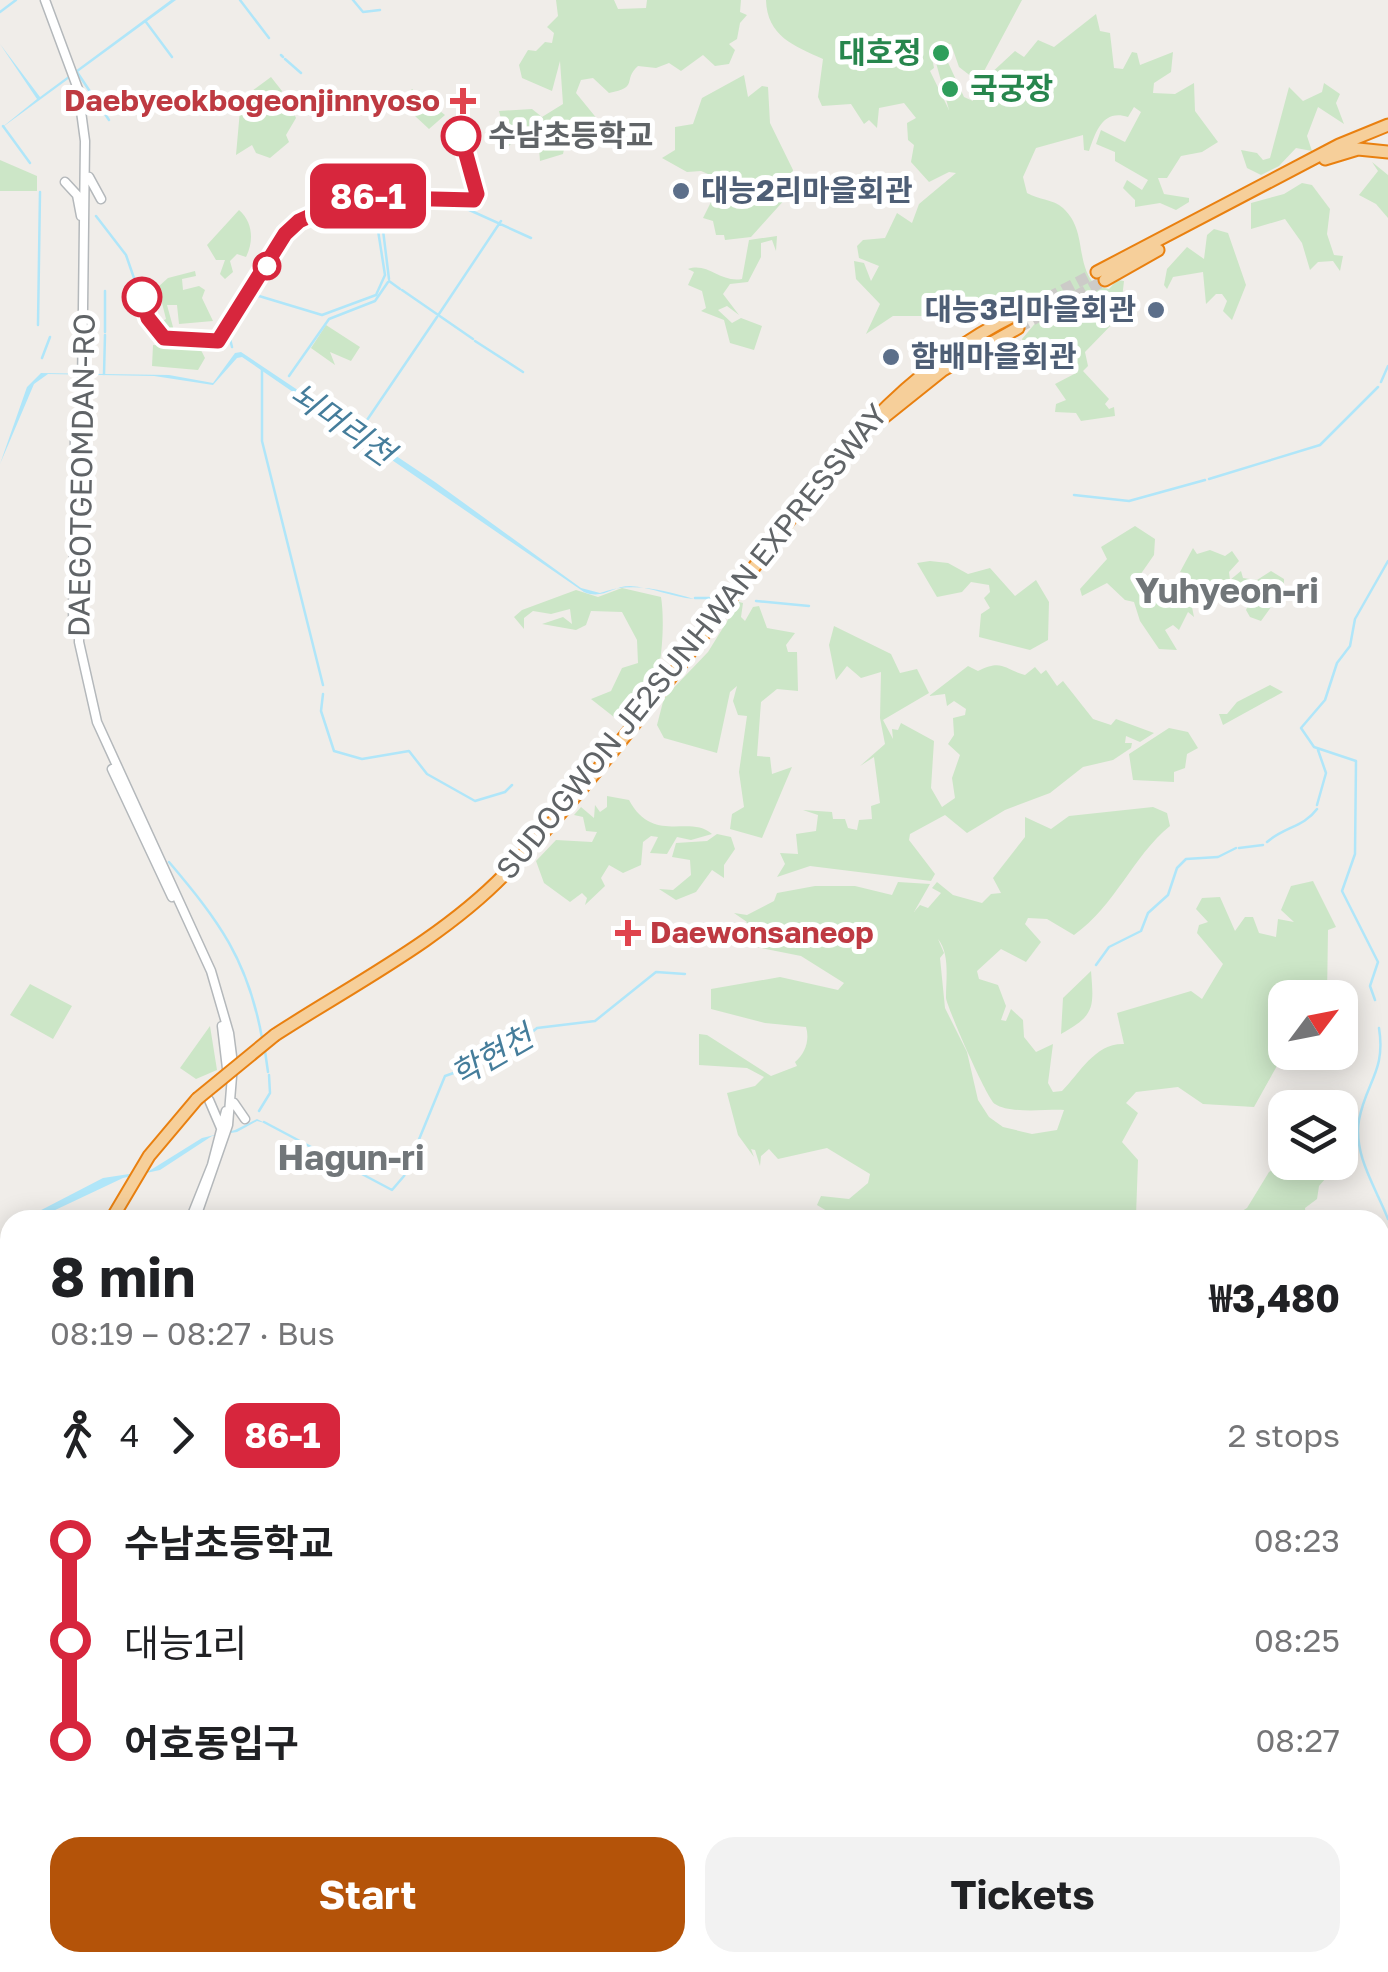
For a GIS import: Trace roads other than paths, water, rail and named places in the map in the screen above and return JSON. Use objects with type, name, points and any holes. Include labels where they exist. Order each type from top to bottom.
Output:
[{"type":"highway","points":[[1101,276],[1339,145],[1388,125]]},
{"type":"highway","points":[[1224,209],[1388,125]]},
{"type":"highway","points":[[1325,159],[1358,150],[1388,152]]},
{"type":"highway","name":"SUDOGWON JE2SUNHWAN EXPRESSWAY","points":[[119,1210],[152,1156],[202,1101],[274,1038],[444,930],[511,874],[642,720],[850,454],[907,388],[971,337],[1019,312]]},
{"type":"highway","name":"SUDOGWON JE2SUNHWAN EXPRESSWAY","points":[[907,388],[1018,328]]},
{"type":"main road","name":"DAEGOTGEOMDAN-RO","points":[[43,0],[82,109],[86,167],[71,596],[79,676],[95,730],[214,995],[227,1064],[223,1130]]},
{"type":"main road","name":"DAEGOTGEOMDAN-RO","points":[[73,79],[82,150],[80,363]]},
{"type":"main road","points":[[86,167],[101,200]]},
{"type":"main road","points":[[65,182],[76,195],[81,216]]},
{"type":"main road","name":"DAEGOTGEOMDAN-RO","points":[[79,378],[77,598],[83,672],[97,722],[218,990],[231,1048],[232,1094],[195,1210]]},
{"type":"main road","points":[[232,1094],[243,1117]]},
{"type":"main road","points":[[202,1101],[223,1130]]},
{"type":"water","points":[[176,0],[0,129],[37,99],[0,44],[40,97]]},
{"type":"water","points":[[241,352],[435,482],[581,588],[600,593],[616,589],[602,594],[584,592],[242,357],[213,385],[154,376],[48,374],[34,384],[0,464],[27,387],[41,373],[169,375],[213,383],[235,353]]},
{"type":"water","points":[[257,1119],[265,1123],[257,1121],[237,1132],[212,1136],[160,1170],[123,1178],[55,1210],[41,1210],[103,1178],[149,1171],[202,1138],[235,1130]]},
{"type":"waterway","points":[[0,12],[16,0]]},
{"type":"waterway","points":[[240,0],[269,38]]},
{"type":"waterway","points":[[353,0],[363,12],[380,10]]},
{"type":"waterway","points":[[146,22],[172,57]]},
{"type":"waterway","points":[[285,59],[301,73]]},
{"type":"waterway","points":[[77,72],[109,120]]},
{"type":"waterway","points":[[3,126],[30,163]]},
{"type":"waterway","points":[[38,325],[40,192]]},
{"type":"waterway","points":[[226,340],[249,301],[259,296],[322,315],[376,295],[385,275],[377,224],[386,199]]},
{"type":"waterway","points":[[389,279],[382,222],[394,199],[417,201]]},
{"type":"waterway","points":[[456,204],[531,238]]},
{"type":"waterway","points":[[96,216],[126,255],[153,333]]},
{"type":"waterway","points":[[439,314],[501,221]]},
{"type":"waterway","points":[[389,281],[400,289]]},
{"type":"waterway","points":[[289,376],[329,319],[375,301],[388,282]]},
{"type":"waterway","points":[[402,290],[473,339]]},
{"type":"waterway","points":[[105,291],[105,332]]},
{"type":"waterway","points":[[232,347],[230,339],[251,302]]},
{"type":"waterway","points":[[363,426],[437,317]]},
{"type":"waterway","points":[[104,374],[105,335]]},
{"type":"waterway","points":[[155,336],[167,344],[213,346]]},
{"type":"waterway","points":[[42,358],[50,337]]},
{"type":"waterway","points":[[475,341],[523,372]]},
{"type":"waterway","points":[[1381,382],[1388,366]]},
{"type":"waterway","points":[[262,370],[262,441],[323,685]]},
{"type":"waterway","points":[[1209,479],[1320,445],[1378,387]]},
{"type":"waterway","points":[[1074,495],[1129,501],[1205,480]]},
{"type":"waterway","points":[[1375,1000],[1370,986],[1378,962],[1342,891],[1355,854],[1356,761],[1314,747],[1301,728],[1325,700],[1337,663],[1350,646],[1355,619],[1388,561]]},
{"type":"waterway","name":"뇌머리천","points":[[695,598],[719,598]]},
{"type":"waterway","name":"뇌머리천","points":[[756,601],[809,606]]},
{"type":"waterway","points":[[323,694],[321,711],[334,751],[362,759],[409,751],[427,774],[475,801],[505,792],[512,785]]},
{"type":"waterway","points":[[1317,805],[1326,773],[1318,750]]},
{"type":"waterway","points":[[1267,842],[1306,820],[1317,809]]},
{"type":"waterway","points":[[1239,848],[1263,845]]},
{"type":"waterway","points":[[1096,965],[1109,947],[1141,931],[1148,913],[1168,895],[1177,868],[1186,859],[1218,857],[1236,848]]},
{"type":"waterway","points":[[169,862],[229,943],[249,986],[262,1038]]},
{"type":"waterway","name":"학현천","points":[[264,1122],[392,1190],[404,1176],[445,1076],[505,1055],[537,1028],[595,1021],[656,972],[685,974]]},
{"type":"waterway","points":[[1379,1028],[1380,1055],[1362,1107],[1358,1133],[1362,1159],[1384,1210]]},
{"type":"waterway","points":[[265,1051],[268,1072]]},
{"type":"waterway","points":[[259,1111],[270,1093],[269,1075]]},
{"type":"tunnel","points":[[1019,313],[1097,272]]},
{"type":"tunnel","points":[[1018,328],[1105,280]]},
{"type":"place","name":"대호정","points":[[941,53]]},
{"type":"place","name":"국궁장","points":[[950,89]]},
{"type":"place","name":"Daebyeokbogeonjinnyoso","points":[[463,101]]},
{"type":"place","name":"수남초등학교","points":[[461,136]]},
{"type":"place","name":"대능2리마을회관","points":[[681,191]]},
{"type":"place","name":"대능3리마을회관","points":[[1156,310]]},
{"type":"place","name":"함배마을회관","points":[[891,357]]},
{"type":"place","name":"Daewonsaneop","points":[[628,933]]},
{"type":"district","name":"Yuhyeon-ri","points":[[1227,591]]},
{"type":"district","name":"Hagun-ri","points":[[351,1158]]}]
